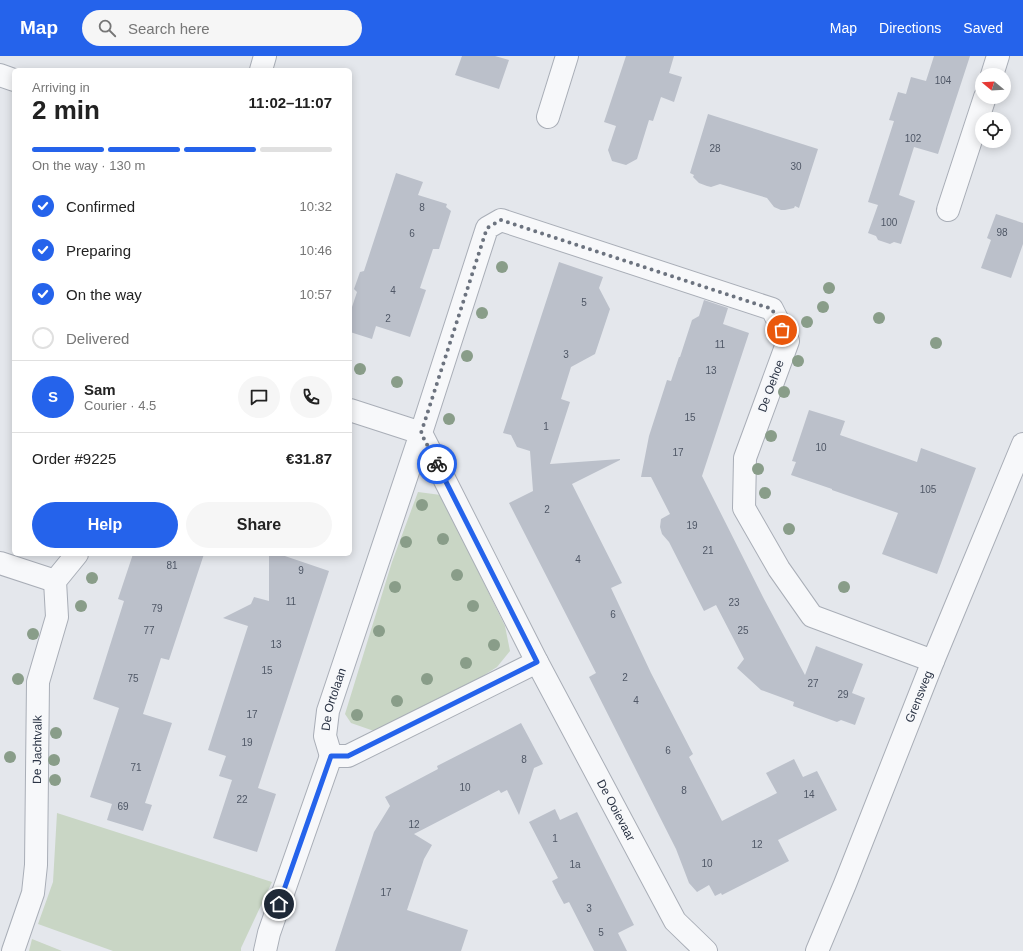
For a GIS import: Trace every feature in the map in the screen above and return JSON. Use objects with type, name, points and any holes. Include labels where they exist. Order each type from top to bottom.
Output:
[{"type":"street","points":[[262,68],[265,56]]},
{"type":"street","points":[[548,117],[568,56]]},
{"type":"street","points":[[994,68],[998,56]]},
{"type":"street","points":[[0,75],[12,79]]},
{"type":"street","points":[[948,210],[983,104]]},
{"type":"street","name":"De Oehoe","points":[[421,433],[487,228],[501,220],[772,309],[788,340],[745,458],[744,508],[779,569],[812,616],[933,661]]},
{"type":"street","points":[[265,951],[269,933],[331,756],[348,756],[537,662],[421,433],[352,411]]},
{"type":"street","name":"De Ortolaan","points":[[331,756],[325,736],[328,711],[421,433]]},
{"type":"street","name":"Grensweg","points":[[817,951],[933,661],[1023,444]]},
{"type":"street","points":[[0,563],[55,581],[75,556]]},
{"type":"street","name":"De Jachtvalk","points":[[13,951],[33,893],[36,865],[38,682],[57,617],[55,581]]},
{"type":"street","name":"De Ooievaar","points":[[537,662],[675,921],[706,951]]},
{"type":"green space","points":[[418,492],[441,495],[505,626],[510,651],[497,667],[478,679],[374,731],[351,723],[345,714],[392,562]]},
{"type":"green space","points":[[57,813],[272,882],[241,948],[241,951],[113,951],[38,924],[53,882]]},
{"type":"green space","points":[[32,939],[62,951],[29,951]]},
{"type":"building","points":[[462,56],[495,56],[509,60],[499,89],[455,75]]},
{"type":"building","points":[[626,56],[674,56],[669,73],[682,77],[674,102],[661,97],[653,121],[649,120],[637,159],[626,165],[612,161],[608,150],[616,126],[604,122]]},
{"type":"building","points":[[934,56],[970,56],[938,154],[914,147],[899,195],[915,201],[901,244],[894,242],[890,244],[878,240],[876,236],[868,233],[878,205],[868,202],[894,121],[889,120],[898,92],[906,94],[911,77],[926,81]]},
{"type":"building","points":[[708,114],[818,149],[799,208],[795,206],[794,208],[781,210],[774,207],[767,198],[720,184],[711,187],[707,186],[699,183],[693,177],[694,175],[690,173]]},
{"type":"building","points":[[396,173],[423,182],[418,195],[447,204],[446,207],[451,211],[439,249],[433,249],[420,288],[426,290],[410,337],[376,326],[372,339],[352,333],[352,307],[357,292],[354,289],[360,272],[364,271]]},
{"type":"building","points":[[996,214],[1023,223],[1023,244],[1011,278],[981,268],[991,240],[987,238]]},
{"type":"building","points":[[559,262],[603,277],[599,288],[610,309],[595,354],[571,367],[561,399],[570,402],[550,464],[620,459],[572,484],[622,583],[611,588],[651,673],[693,754],[689,757],[722,821],[777,793],[766,773],[794,759],[803,777],[817,771],[837,810],[778,840],[789,861],[722,895],[721,893],[715,896],[709,885],[697,892],[689,883],[676,849],[589,677],[596,673],[509,503],[533,491],[530,451],[517,447],[511,435],[503,433]]},
{"type":"building","points":[[704,300],[728,308],[723,324],[749,333],[702,476],[764,599],[805,675],[816,646],[863,664],[852,693],[865,698],[855,725],[841,720],[837,722],[793,706],[794,702],[761,690],[737,668],[744,659],[716,605],[704,611],[669,542],[662,534],[660,527],[661,519],[670,514],[651,477],[641,477],[649,436],[667,380],[671,381],[692,320],[699,316]]},
{"type":"building","points":[[809,410],[845,421],[840,435],[917,462],[921,448],[976,468],[937,574],[882,554],[898,513],[791,475],[796,462],[792,461]]},
{"type":"building","points":[[132,556],[203,556],[169,660],[161,658],[143,714],[172,723],[145,803],[152,805],[143,831],[107,820],[112,804],[90,797],[119,708],[93,699],[124,601],[118,599]]},
{"type":"building","points":[[269,556],[285,556],[329,571],[258,788],[276,794],[257,852],[213,838],[232,780],[219,776],[226,756],[208,750],[248,626],[223,618],[251,604],[254,597],[269,601]]},
{"type":"building","points":[[521,723],[543,764],[534,768],[519,815],[507,790],[501,793],[499,790],[414,834],[432,845],[424,859],[407,910],[468,930],[461,951],[335,951],[374,832],[390,806],[385,797],[438,769],[437,766]]},
{"type":"building","points":[[555,809],[560,820],[577,812],[634,925],[618,933],[627,951],[594,951],[569,902],[564,904],[558,893],[552,881],[558,878],[529,822]]},
{"type":"way so far","points":[[437,464],[421,433],[487,228],[501,220],[772,309],[782,330]]},
{"type":"route","points":[[279,904],[331,756],[348,756],[537,662],[437,464]]}]
